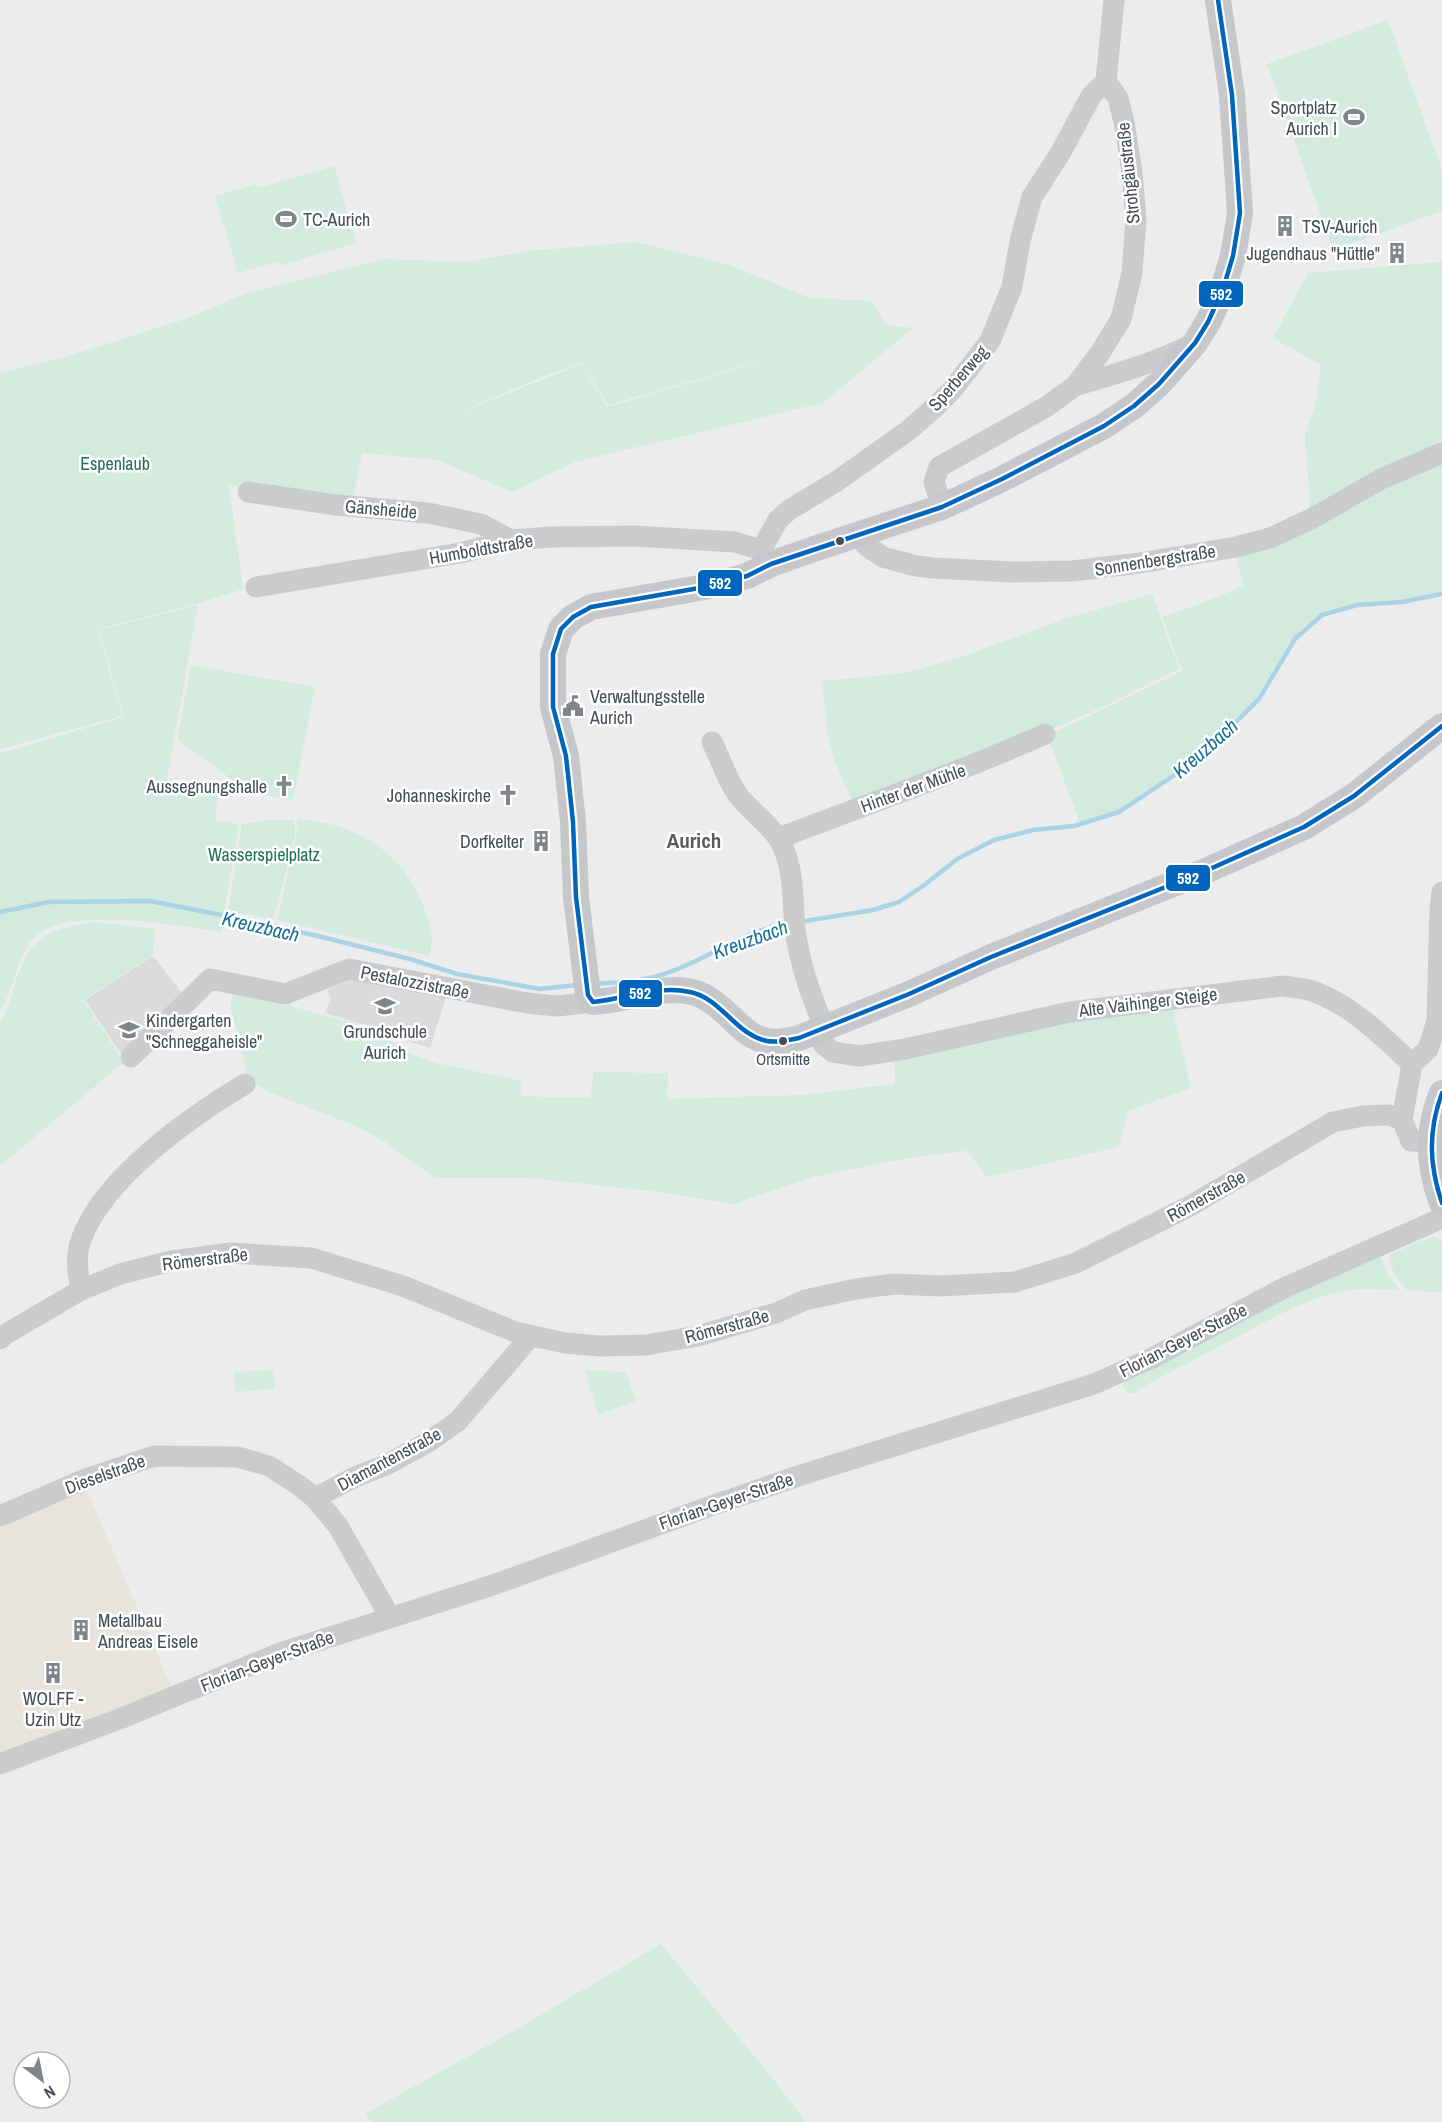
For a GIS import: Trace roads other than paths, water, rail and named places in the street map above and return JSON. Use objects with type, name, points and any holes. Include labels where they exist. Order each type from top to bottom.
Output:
[{"type":"main road","points":[[1218,0],[1232,94],[1240,213],[1233,256],[1223,289],[1208,322],[1185,348],[1159,384],[1134,406],[1104,426],[942,507],[856,535],[766,557],[747,576],[705,587],[591,607],[573,616],[561,629],[553,654],[553,707],[566,756],[573,822],[576,897],[589,992],[625,999],[658,991],[691,991],[704,996],[743,1030],[759,1039],[783,1042],[821,1030],[909,994],[991,957],[1203,872],[1304,827],[1354,796],[1442,726]]},
{"type":"main road","points":[[1442,1093],[1432,1120],[1430,1142],[1431,1167],[1442,1203]]},
{"type":"street","points":[[1106,81],[1114,0]]},
{"type":"street","name":"Strohgäustraße","points":[[942,507],[934,482],[939,467],[1046,407],[1075,386],[1100,353],[1121,319],[1132,273],[1136,220],[1132,172],[1124,122],[1118,98],[1106,81]]},
{"type":"street","name":"Sperberweg","points":[[766,557],[778,520],[789,510],[837,481],[909,430],[952,390],[990,341],[1012,287],[1020,241],[1032,197],[1091,96],[1106,81]]},
{"type":"street","points":[[1075,386],[1185,348]]},
{"type":"street","name":"Sonnenbergstraße","points":[[856,535],[883,557],[925,567],[1011,572],[1072,572],[1123,566],[1236,547],[1270,538],[1311,519],[1381,479],[1442,453]]},
{"type":"street","name":"Gänsheide","points":[[248,492],[336,505],[428,513],[481,524],[511,540]]},
{"type":"street","name":"Humboldtstraße","points":[[256,587],[460,553],[511,540],[551,537],[646,537],[735,542],[766,557]]},
{"type":"street","name":"Hinter der Mühle","points":[[778,838],[915,789],[982,763],[1046,734]]},
{"type":"street","points":[[712,742],[728,780],[740,798],[760,816],[778,838],[787,856],[795,924],[804,970],[821,1030]]},
{"type":"street","points":[[1430,1142],[1411,1141],[1402,1120],[1412,1064],[1428,1049],[1437,1021],[1442,892]]},
{"type":"street","name":"Pestalozzistraße","points":[[131,1057],[210,979],[285,994],[349,969],[527,1003],[557,1006],[589,992]]},
{"type":"street","name":"Alte Vaihinger Steige","points":[[821,1030],[823,1044],[833,1052],[859,1056],[905,1049],[1070,1012],[1282,986],[1307,990],[1351,1012],[1369,1024],[1412,1064]]},
{"type":"street","points":[[81,1290],[77,1266],[80,1241],[98,1208],[114,1188],[164,1139],[245,1084]]},
{"type":"street","name":"Römerstraße","points":[[0,1339],[81,1290],[120,1274],[171,1261],[230,1253],[311,1258],[404,1286],[515,1332],[531,1336],[576,1344],[646,1345],[698,1336],[776,1313],[805,1300],[856,1289],[894,1284],[940,1286],[1015,1282],[1076,1263],[1190,1206],[1333,1122],[1363,1116],[1389,1115],[1402,1120]]},
{"type":"street","name":"Florian-Geyer-Straße","points":[[0,1764],[122,1718],[280,1653],[496,1584],[801,1475],[1095,1384],[1152,1358],[1286,1287],[1442,1218]]},
{"type":"street","name":"Diamantenstraße","points":[[315,1498],[355,1477],[386,1465],[458,1421],[531,1336]]},
{"type":"street","name":"Dieselstraße","points":[[0,1516],[83,1480],[154,1456],[238,1457],[269,1466],[315,1498],[344,1535],[390,1617]]},
{"type":"waterway","name":"Kreuzbach","points":[[799,922],[873,910],[899,902],[957,859],[994,840],[1033,830],[1074,826],[1119,812],[1176,774],[1219,739],[1259,699],[1295,639],[1322,615],[1357,605],[1402,602],[1442,594]]},
{"type":"waterway","name":"Kreuzbach","points":[[0,912],[49,902],[150,901],[322,937],[410,959],[457,974],[540,989],[577,985]]},
{"type":"waterway","name":"Kreuzbach","points":[[595,984],[655,977],[695,962],[755,933],[788,924]]},
{"type":"place","name":"Sportplatz Aurich I","points":[[1354,117]]},
{"type":"place","name":"TC-Aurich","points":[[286,219]]},
{"type":"place","name":"TSV-Aurich","points":[[1285,226]]},
{"type":"place","name":"Jugendhaus \"Hüttle\"","points":[[1397,253]]},
{"type":"place","name":"Verwaltungsstelle Aurich","points":[[573,706]]},
{"type":"place","name":"Aussegnungshalle","points":[[284,786]]},
{"type":"place","name":"Johanneskirche","points":[[508,795]]},
{"type":"place","name":"Dorfkelter","points":[[541,841]]},
{"type":"place","name":"Grundschule Aurich","points":[[385,1006]]},
{"type":"place","name":"Kindergarten \"Schneggaheisle\"","points":[[129,1030]]},
{"type":"place","name":"Ortsmitte","points":[[783,1041]]},
{"type":"place","name":"Metallbau Andreas Eisele","points":[[81,1630]]},
{"type":"place","name":"WOLFF - Uzin Utz","points":[[53,1673]]},
{"type":"district","name":"Aurich","points":[[694,840]]},
{"type":"park label","name":"Espenlaub","points":[[115,463]]},
{"type":"park label","name":"Wasserspielplatz","points":[[264,854]]}]
